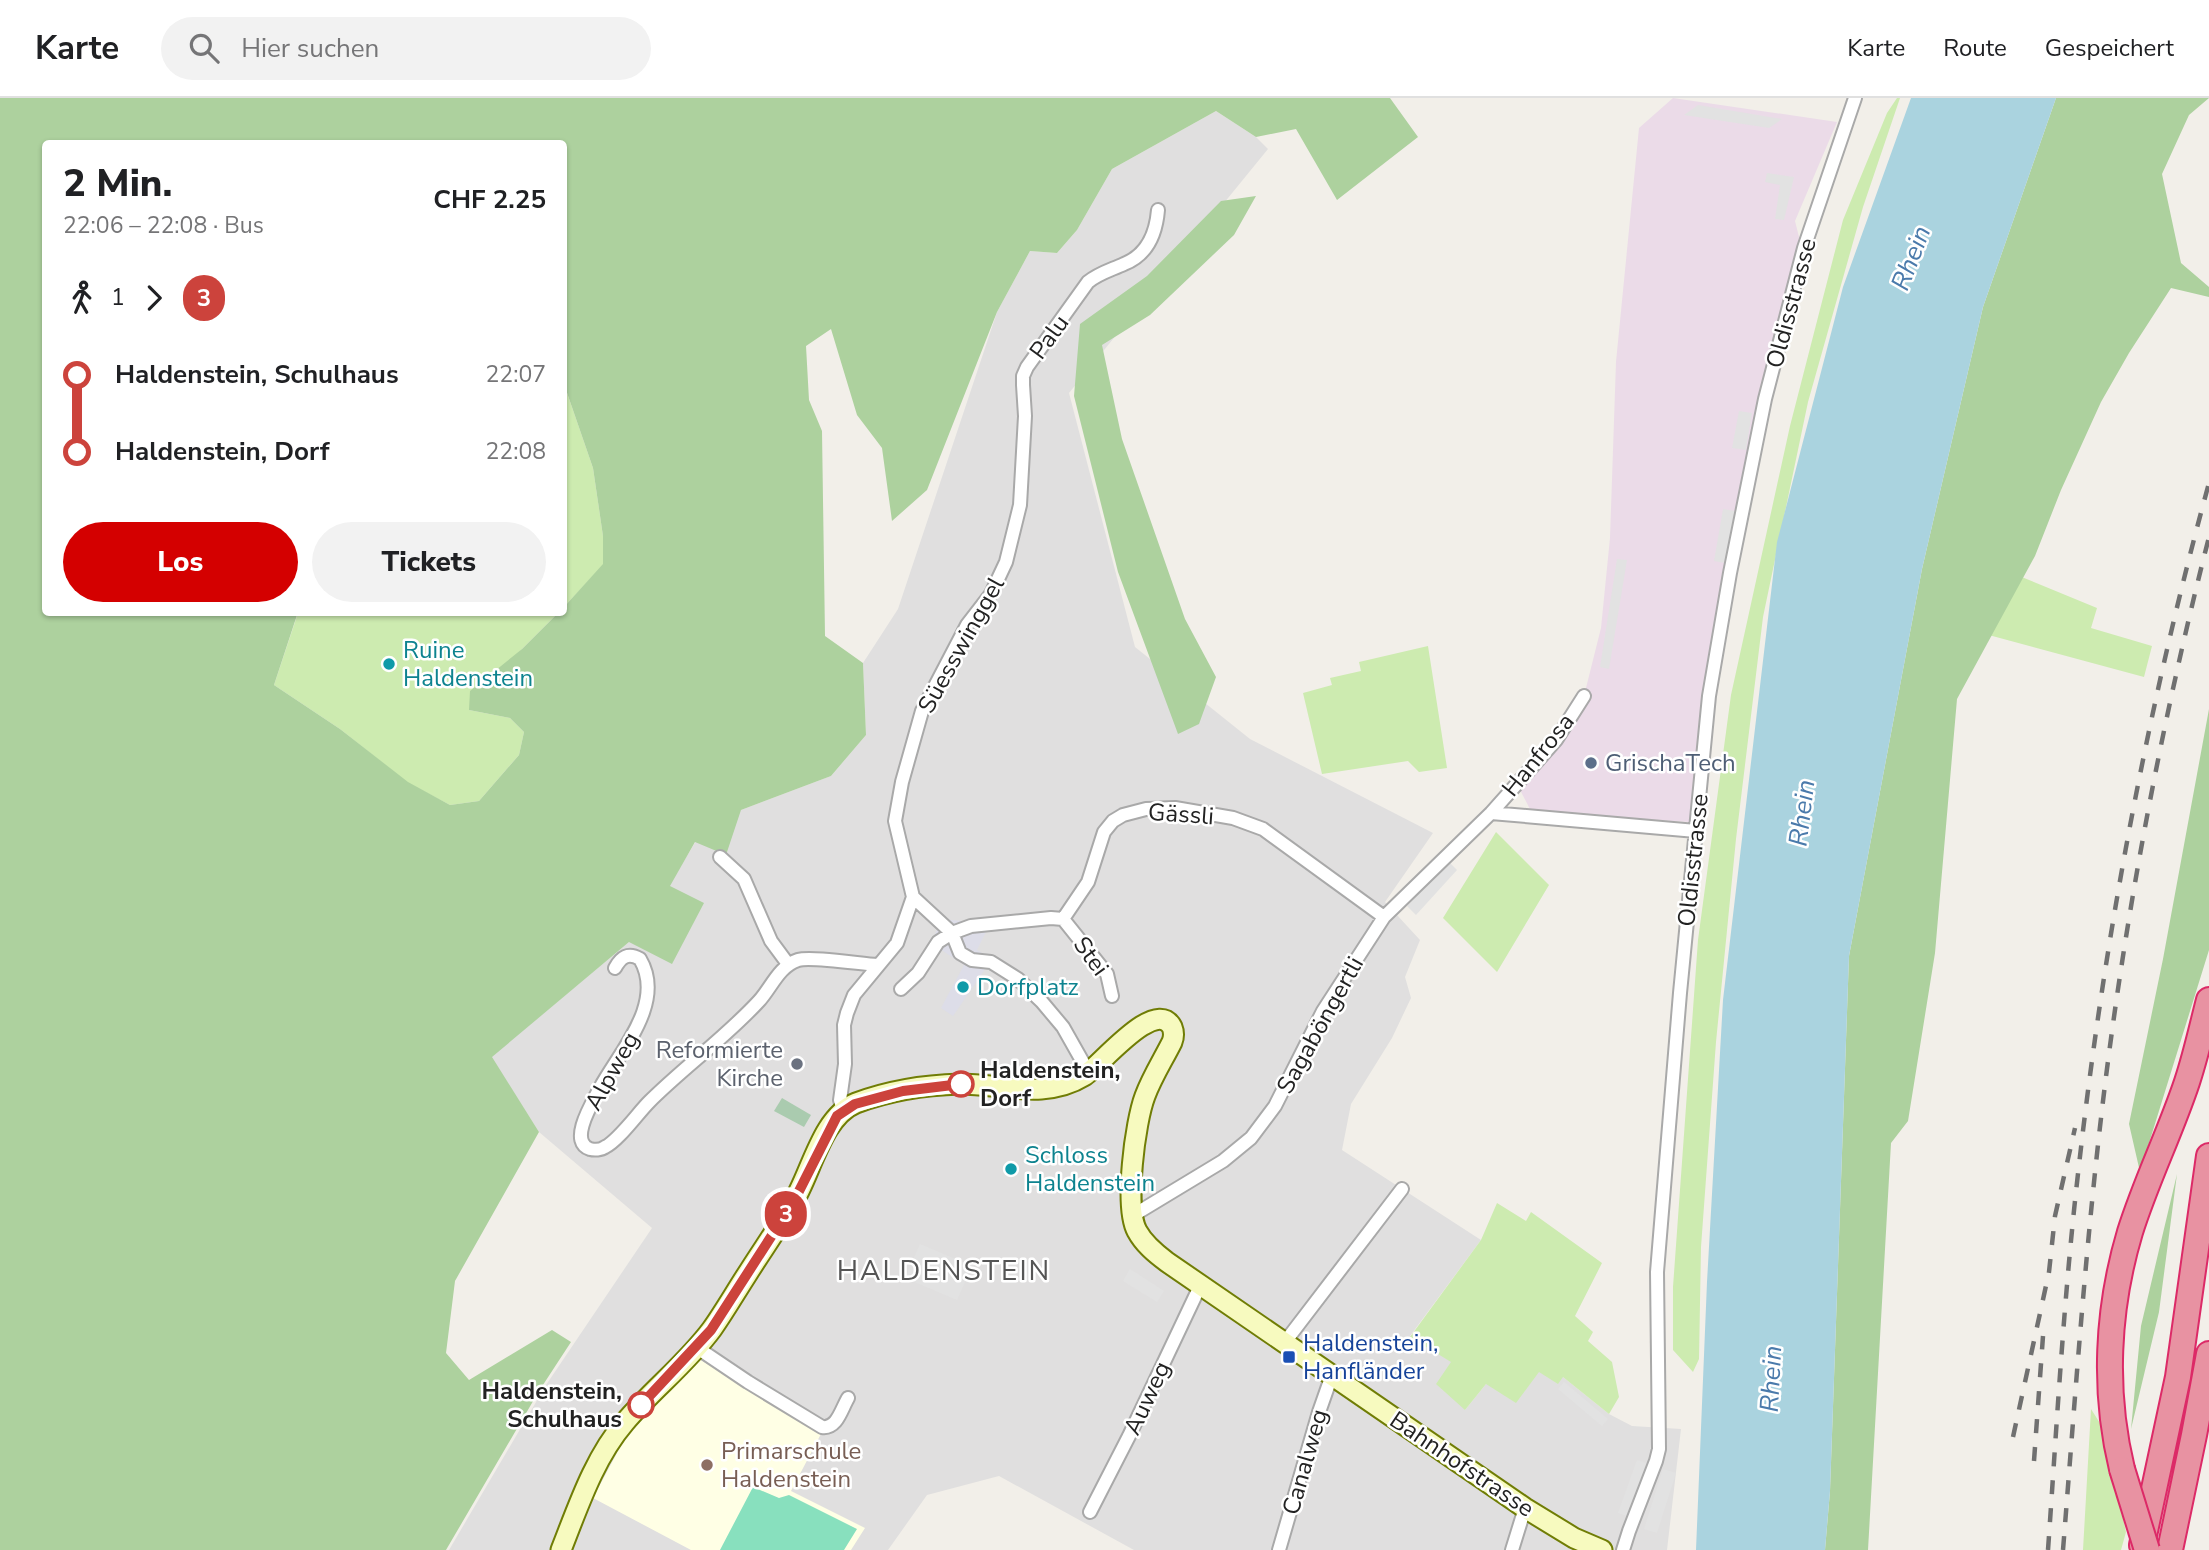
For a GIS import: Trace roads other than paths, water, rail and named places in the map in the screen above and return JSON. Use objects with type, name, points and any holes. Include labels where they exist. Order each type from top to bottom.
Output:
[{"type":"highway","points":[[2147,1550],[2115,1439],[2110,1380],[2113,1320],[2130,1232],[2186,1084],[2209,1000]]},
{"type":"highway","points":[[2140,1550],[2178,1377],[2209,1156]]},
{"type":"highway","points":[[2169,1550],[2209,1354]]},
{"type":"street","name":"Oldisstrasse","points":[[1623,1550],[1657,1461],[1659,1449],[1657,1272],[1680,993],[1709,695],[1735,546],[1765,399],[1804,248],[1855,98]]},
{"type":"street","name":"Palu","points":[[1020,505],[1025,416],[1023,376],[1088,282],[1102,272],[1132,260],[1148,246],[1157,226],[1158,211]]},
{"type":"street","name":"Süesswinggel","points":[[913,897],[895,821],[902,782],[922,711],[967,625],[991,594],[1006,562],[1020,505]]},
{"type":"street","name":"Hanfrosa","points":[[1491,813],[1556,740],[1584,696]]},
{"type":"street","name":"Gässli","points":[[1063,919],[1088,882],[1108,826],[1123,815],[1146,809],[1189,810],[1233,818],[1263,829],[1384,917]]},
{"type":"street","points":[[1491,813],[1696,831]]},
{"type":"street","name":"Sagaböngertli","points":[[1132,1216],[1223,1161],[1251,1138],[1275,1106],[1323,1011],[1384,917],[1491,813]]},
{"type":"street","points":[[720,858],[744,879],[771,941],[788,964],[800,959],[877,965]]},
{"type":"street","points":[[843,1110],[840,1100],[845,1071],[846,1013],[854,995],[897,943],[913,897],[952,933],[960,953],[972,960],[991,962],[1017,979],[1042,1002],[1063,1027],[1089,1073]]},
{"type":"street","points":[[901,989],[918,973],[938,942],[952,933],[971,926],[1063,919]]},
{"type":"street","name":"Stei","points":[[1063,919],[1107,974],[1112,996]]},
{"type":"street","name":"Alpweg","points":[[615,968],[626,956],[640,959],[647,979],[646,1006],[587,1112],[581,1129],[581,1140],[585,1147],[592,1150],[607,1147],[651,1100],[759,1001],[788,964]]},
{"type":"street","points":[[561,1550],[578,1507],[610,1443],[624,1423],[711,1330],[794,1201],[830,1125],[843,1110],[880,1097],[930,1087],[962,1084],[1037,1091],[1063,1086],[1089,1073],[1144,1022],[1161,1019],[1167,1021],[1172,1028],[1172,1042],[1152,1081],[1141,1112],[1131,1183],[1132,1216]]},
{"type":"street","points":[[1285,1342],[1402,1189]]},
{"type":"street","name":"Bahnhofstrasse","points":[[1132,1216],[1136,1229],[1152,1251],[1525,1508],[1574,1538],[1602,1550]]},
{"type":"street","name":"Auweg","points":[[1090,1512],[1201,1284]]},
{"type":"street","points":[[696,1347],[822,1427],[833,1426],[848,1398]]},
{"type":"street","name":"Canalweg","points":[[1279,1550],[1332,1375]]},
{"type":"street","points":[[1512,1550],[1525,1508]]},
{"type":"water","name":"Rhein","points":[[1911,98],[2056,98],[1983,307],[1922,569],[1849,956],[1830,1491],[1825,1550],[1696,1550],[1707,1282],[1723,1000],[1777,542],[1843,287]]},
{"type":"railway","points":[[2048,1550],[2074,1213],[2102,993],[2115,907],[2148,736],[2209,483]]},
{"type":"railway","points":[[2063,1550],[2088,1244],[2117,995],[2151,798],[2209,537]]},
{"type":"railway","points":[[2013,1437],[2049,1272],[2055,1216],[2075,1128]]},
{"type":"railway","points":[[2034,1461],[2043,1336]]},
{"type":"place","name":"Ruine Haldenstein","points":[[389,664]]},
{"type":"place","name":"GrischaTech","points":[[1591,763]]},
{"type":"place","name":"Dorfplatz","points":[[963,987]]},
{"type":"place","name":"Reformierte Kirche","points":[[797,1064]]},
{"type":"place","name":"Haldenstein, Dorf","points":[[961,1084]]},
{"type":"place","name":"Schloss Haldenstein","points":[[1011,1169]]},
{"type":"place","name":"Haldenstein, Hanfländer","points":[[1289,1357]]},
{"type":"place","name":"Haldenstein, Schulhaus","points":[[641,1405]]},
{"type":"place","name":"Primarschule Haldenstein","points":[[707,1465]]},
{"type":"district","name":"HALDENSTEIN","points":[[944,1271]]}]
